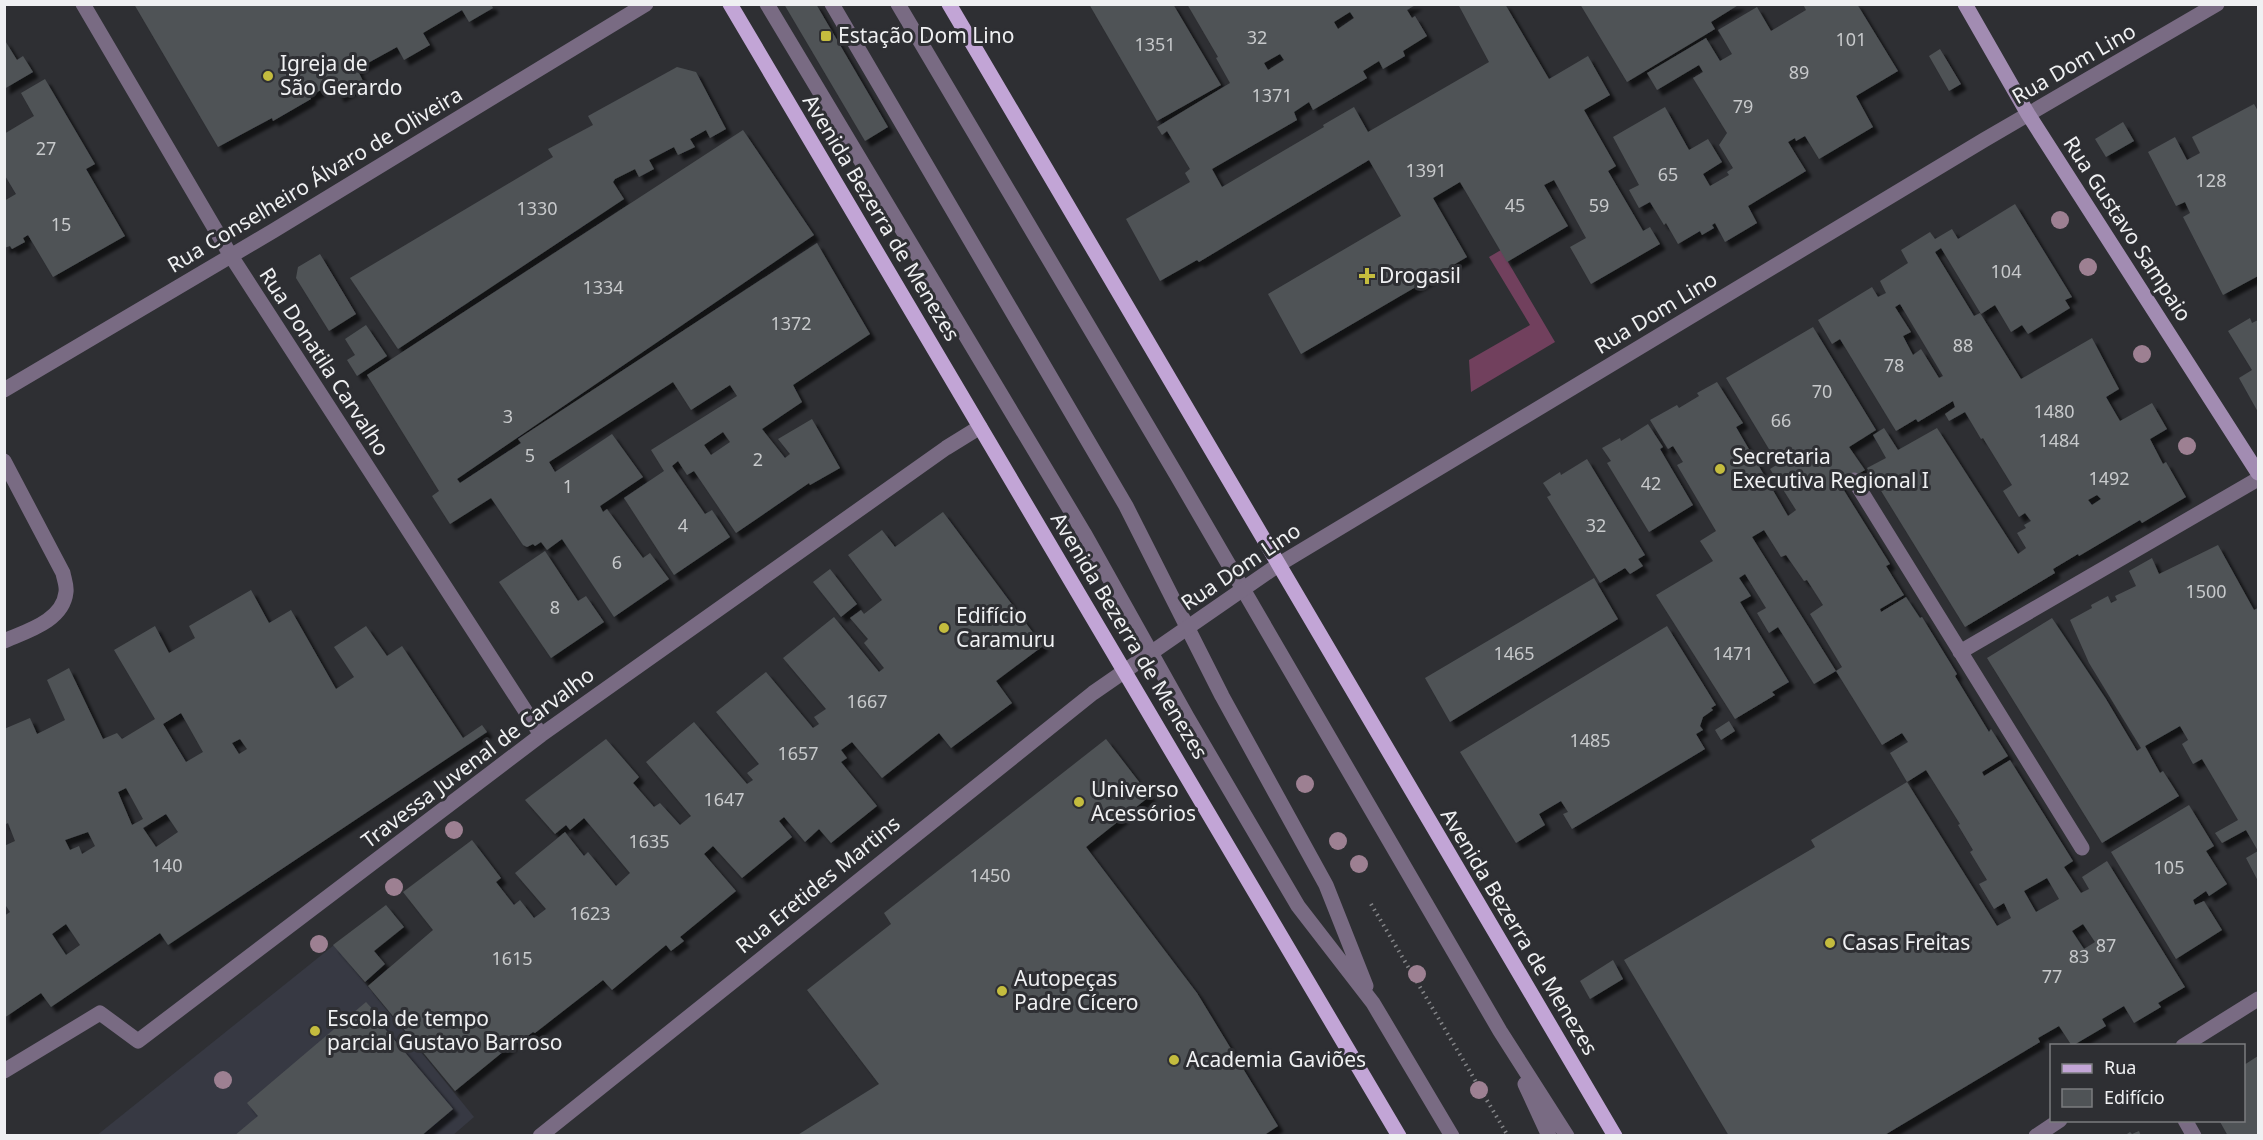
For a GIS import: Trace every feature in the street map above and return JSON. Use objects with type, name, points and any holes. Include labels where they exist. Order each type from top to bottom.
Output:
[{"type":"main road","name":"Avenida Bezerra de Menezes","points":[[730,4],[1399,1136]]},
{"type":"main road","name":"Avenida Bezerra de Menezes","points":[[949,4],[1615,1136]]},
{"type":"street","name":"Rua Donatila Carvalho","points":[[83,4],[231,256],[541,735]]},
{"type":"street","name":"Rua Conselheiro Álvaro de Oliveira","points":[[4,390],[231,256],[646,4]]},
{"type":"street","name":"Avenida Bezerra de Menezes","points":[[767,4],[1084,533],[1298,906],[1373,1003],[1452,1136]]},
{"type":"street","name":"Avenida Bezerra de Menezes","points":[[832,4],[1126,506],[1222,696],[1326,885],[1373,1003]]},
{"type":"street","points":[[898,4],[1500,1031],[1567,1136]]},
{"type":"street","name":"Rua Gustavo Sampaio","points":[[1965,4],[2028,114],[2259,473]]},
{"type":"street","name":"Rua Dom Lino","points":[[1125,671],[1278,565],[2028,114],[2217,4]]},
{"type":"street","name":"Travessa Juvenal de Carvalho","points":[[4,1071],[100,1013],[138,1041],[541,735],[980,426]]},
{"type":"street","points":[[4,461],[63,573],[67,591],[62,608],[48,621],[4,641]]},
{"type":"street","points":[[1960,652],[2259,479]]},
{"type":"street","points":[[1854,480],[2082,848]]},
{"type":"street","name":"Rua Eretides Martins","points":[[540,1136],[1084,700],[1125,671]]},
{"type":"street","points":[[2186,1044],[2259,999]]},
{"type":"street","points":[[1500,1031],[1549,1136]]},
{"type":"street","points":[[2036,1136],[2057,1122]]},
{"type":"street","points":[[2186,1122],[2194,1136]]},
{"type":"shaded area","points":[[1501,250],[1555,342],[1471,392],[1469,360],[1530,325],[1489,257]]},
{"type":"shaded area","name":"Escola de tempo parcial Gustavo Barroso","points":[[334,945],[474,1117],[452,1136],[96,1136]]},
{"type":"building","name":"Igreja de São Gerardo","points":[[134,4],[491,4],[493,8],[469,22],[462,10],[423,33],[430,45],[404,60],[397,47],[357,69],[364,83],[339,97],[332,84],[273,121],[272,118],[218,147]]},
{"type":"building","points":[[784,4],[816,4],[888,127],[865,141]]},
{"type":"building","points":[[1089,4],[1173,4],[1221,85],[1157,121]]},
{"type":"building","points":[[1187,4],[1417,4],[1407,10],[1412,18],[1415,16],[1427,36],[1403,51],[1405,56],[1383,69],[1379,61],[1363,71],[1367,78],[1313,110],[1309,102],[1294,112],[1297,120],[1212,169],[1222,187],[1354,107],[1368,132],[1489,62],[1458,4],[1505,4],[1549,79],[1588,56],[1610,95],[1584,110],[1616,166],[1608,171],[1643,231],[1650,227],[1660,244],[1591,284],[1570,247],[1586,238],[1554,180],[1544,185],[1568,226],[1507,262],[1460,182],[1433,198],[1467,257],[1301,354],[1268,294],[1401,216],[1369,160],[1199,262],[1197,260],[1160,281],[1126,219],[1190,182],[1185,173],[1190,169],[1167,131],[1162,135],[1157,127],[1230,83],[1216,58],[1218,57]],"holes":[[[1350,12],[1354,18],[1338,29],[1334,22]],[[1280,54],[1284,60],[1268,70],[1264,63]]]},
{"type":"building","points":[[1580,4],[1740,4],[1711,22],[1715,29],[1627,82]]},
{"type":"building","points":[[1803,4],[1857,4],[1898,71],[1856,96],[1873,127],[1819,159],[1805,136],[1788,142],[1806,171],[1748,206],[1757,223],[1725,242],[1715,223],[1712,225],[1714,228],[1702,235],[1700,231],[1678,244],[1650,202],[1639,208],[1629,190],[1639,185],[1613,137],[1665,107],[1689,150],[1708,139],[1722,162],[1703,174],[1710,186],[1729,175],[1727,172],[1733,168],[1719,145],[1727,133],[1693,78],[1703,72],[1699,65],[1657,90],[1647,73],[1706,38],[1720,61],[1732,54],[1718,30],[1757,7],[1771,31],[1806,10]]},
{"type":"building","points":[[4,39],[17,60],[23,56],[33,72],[4,89]]},
{"type":"building","points":[[1940,49],[1961,84],[1949,91],[1929,56]]},
{"type":"building","points":[[677,67],[696,72],[726,129],[710,138],[706,130],[690,139],[695,147],[678,155],[674,147],[649,160],[654,169],[639,177],[635,169],[615,179],[613,182],[624,199],[398,349],[350,278],[553,157],[548,149],[593,125],[588,116]]},
{"type":"building","points":[[45,79],[95,164],[86,169],[125,236],[53,277],[28,235],[23,238],[25,242],[12,249],[10,246],[4,248],[4,201],[16,194],[4,174],[4,134],[34,116],[21,93]]},
{"type":"building","points":[[2254,104],[2258,111],[2258,276],[2223,295],[2183,217],[2190,213],[2185,202],[2176,206],[2148,152],[2175,137],[2187,160],[2200,153],[2192,137]]},
{"type":"building","points":[[2123,122],[2134,141],[2106,157],[2095,139]]},
{"type":"building","points":[[743,130],[814,235],[457,479],[460,483],[521,443],[518,439],[817,243],[870,334],[793,385],[802,402],[762,429],[785,458],[790,454],[778,439],[812,419],[840,468],[810,485],[809,483],[736,533],[694,471],[687,475],[678,461],[672,466],[705,514],[712,510],[730,537],[674,575],[624,498],[664,471],[651,450],[737,396],[730,385],[691,410],[673,382],[549,462],[555,472],[612,434],[643,477],[600,506],[603,512],[607,509],[643,558],[650,553],[669,579],[614,617],[562,539],[547,550],[541,542],[535,546],[533,544],[527,547],[523,545],[491,498],[450,524],[432,496],[439,491],[367,375]],"holes":[[[723,432],[730,442],[711,455],[704,445]]]},
{"type":"building","points":[[2015,204],[2072,297],[2065,300],[2070,308],[2028,334],[2022,325],[2011,332],[1995,305],[1981,314],[1941,248],[1935,252],[1974,316],[1980,313],[2021,379],[2092,338],[2119,389],[2106,397],[2120,421],[2152,403],[2167,429],[2150,439],[2163,464],[2166,462],[2186,497],[2142,523],[2140,520],[2079,556],[2078,554],[2053,569],[2055,573],[1965,627],[1867,468],[1886,458],[1873,435],[1884,428],[1898,450],[1937,428],[2018,554],[2026,548],[2017,533],[2026,528],[2024,525],[2031,521],[2025,513],[2019,517],[2003,491],[2012,485],[1965,412],[1949,421],[1945,414],[1955,407],[1953,401],[1918,422],[1916,419],[1896,431],[1840,339],[1832,344],[1818,320],[1872,287],[1878,297],[1886,293],[1880,281],[1908,263],[1901,250],[1930,232],[1935,239],[1952,229],[1958,239]],"holes":[[[1900,304],[1943,376],[1939,378],[1921,349],[1913,355],[1903,336],[1911,332],[1895,307]],[[2097,495],[2101,499],[2092,505],[2088,500]]]},
{"type":"building","points":[[320,254],[356,314],[329,331],[296,278],[298,267]]},
{"type":"building","points":[[2250,318],[2252,323],[2258,320],[2258,412],[2239,378],[2252,370],[2228,331]]},
{"type":"building","points":[[366,325],[387,356],[357,376],[347,360],[355,355],[345,339]]},
{"type":"building","points":[[1813,327],[1876,430],[1849,447],[1865,470],[1840,484],[1890,564],[1886,566],[1904,595],[1880,609],[1881,612],[1906,597],[1920,618],[1922,617],[1989,732],[1991,729],[2008,756],[1982,772],[1984,776],[2010,760],[2073,861],[2064,867],[2081,893],[2089,889],[2082,877],[2107,861],[2185,987],[2158,1003],[2161,1007],[2134,1023],[2124,1006],[2102,1019],[2106,1026],[2075,1044],[2071,1044],[2059,1026],[2038,1038],[2040,1042],[1883,1136],[1729,1136],[1624,960],[1815,847],[1811,840],[1907,782],[1890,753],[1908,742],[1902,733],[1882,745],[1836,671],[1814,684],[1778,627],[1769,633],[1757,613],[1766,608],[1745,574],[1739,578],[1751,596],[1740,602],[1789,682],[1772,692],[1775,695],[1735,719],[1656,595],[1713,561],[1700,541],[1716,531],[1677,465],[1683,462],[1673,446],[1668,449],[1650,420],[1677,405],[1679,408],[1699,396],[1697,393],[1717,382],[1743,423],[1736,427],[1788,516],[1796,510],[1770,469],[1778,464],[1726,378]],"holes":[[[1764,530],[1781,557],[1786,555],[1804,581],[1807,580],[1823,605],[1810,614],[1842,667],[1836,671],[1752,537]],[[1926,770],[1960,824],[1958,825],[1973,850],[1970,852],[1987,880],[1979,884],[1994,909],[2004,903],[2011,918],[1997,926],[1907,782]],[[2047,878],[2059,899],[2036,912],[2024,891]],[[2083,924],[2095,942],[2084,949],[2072,931]]]},
{"type":"building","points":[[1648,424],[1663,447],[1660,449],[1693,505],[1649,532],[1607,463],[1611,461],[1602,448],[1620,438],[1621,441]]},
{"type":"building","points":[[1587,459],[1645,555],[1638,559],[1643,566],[1630,574],[1625,568],[1600,583],[1547,497],[1551,495],[1543,483]]},
{"type":"building","points":[[943,512],[1043,646],[996,681],[1012,703],[951,748],[939,733],[882,778],[852,742],[841,750],[847,758],[841,762],[877,806],[831,843],[819,829],[805,842],[784,817],[779,821],[792,837],[742,878],[713,846],[704,854],[736,891],[680,937],[684,941],[671,951],[666,945],[612,990],[603,980],[535,1033],[533,1032],[522,1040],[520,1038],[455,1091],[368,986],[433,930],[403,892],[472,840],[501,878],[496,882],[514,905],[520,900],[534,918],[546,909],[515,873],[565,832],[584,856],[588,852],[616,886],[630,873],[584,818],[570,830],[566,825],[555,834],[525,800],[606,739],[639,777],[633,783],[654,807],[660,803],[680,825],[691,816],[646,762],[694,722],[747,784],[753,780],[747,773],[759,764],[716,712],[766,672],[813,728],[819,724],[814,717],[826,709],[783,658],[834,617],[879,672],[884,668],[864,643],[868,639],[850,618],[861,610],[864,614],[882,600],[848,555],[882,530],[895,547]]},
{"type":"building","points":[[2218,545],[2254,610],[2258,608],[2258,851],[2246,830],[2222,843],[2215,833],[2238,820],[2202,759],[2193,764],[2182,744],[2188,740],[2180,726],[2145,746],[2160,773],[2163,771],[2179,796],[2102,843],[1987,658],[2052,618],[2106,699],[2137,751],[2141,748],[2089,663],[2070,620],[2108,596],[2111,603],[2117,600],[2115,596],[2136,586],[2129,571],[2152,558],[2159,574]]},
{"type":"building","points":[[545,551],[578,601],[586,596],[604,622],[551,658],[499,582]]},
{"type":"building","points":[[830,569],[857,604],[841,617],[813,582]]},
{"type":"building","points":[[1594,578],[1618,619],[1450,722],[1425,678]]},
{"type":"building","points":[[251,590],[269,623],[291,610],[336,689],[354,677],[334,647],[366,626],[387,656],[402,646],[463,738],[482,725],[487,732],[168,945],[160,933],[51,1007],[41,993],[4,1018],[4,916],[10,912],[4,903],[4,846],[15,841],[8,823],[4,825],[4,729],[30,718],[37,734],[65,720],[47,680],[69,668],[103,739],[117,733],[122,739],[155,719],[114,650],[155,626],[169,653],[195,638],[189,626]],"holes":[[[181,713],[203,752],[186,762],[163,724]],[[240,739],[247,749],[239,754],[232,743]],[[126,788],[143,819],[132,825],[118,792]],[[166,814],[178,832],[156,847],[143,828]],[[88,832],[95,846],[82,854],[79,846],[70,850],[65,840]],[[66,924],[80,945],[66,955],[52,934]]]},
{"type":"building","points":[[1667,626],[1716,705],[1703,717],[1700,726],[1703,730],[1696,734],[1705,749],[1572,829],[1563,814],[1568,812],[1561,801],[1539,814],[1545,825],[1516,843],[1460,752]]},
{"type":"building","points":[[1729,721],[1735,731],[1721,740],[1715,730]]},
{"type":"building","points":[[1106,739],[1150,796],[1086,847],[1197,993],[1278,1126],[1263,1136],[796,1136],[879,1084],[807,990],[891,924],[884,913]]},
{"type":"building","points":[[2189,805],[2214,846],[2206,851],[2227,884],[2209,896],[2206,891],[2193,900],[2195,905],[2204,901],[2222,930],[2176,959],[2111,852]]},
{"type":"building","points":[[2258,851],[2258,881],[2246,858]]},
{"type":"building","points":[[386,905],[404,927],[374,951],[385,964],[365,982],[333,945]]},
{"type":"building","points":[[1613,960],[1623,979],[1590,999],[1580,981]]},
{"type":"building","points":[[366,1002],[377,1014],[374,1016],[453,1109],[421,1136],[234,1136],[258,1116],[247,1103]]},
{"type":"building","points":[[2258,1056],[2258,1136],[2228,1136],[2220,1122],[2245,1122],[2245,1064]]},
{"type":"building","points":[[2139,1131],[2141,1136],[2124,1136],[2130,1132],[2132,1134]]},
{"type":"place","name":"Estação Dom Lino","points":[[826,36]]},
{"type":"place","name":"Igreja de São Gerardo","points":[[268,76]]},
{"type":"place","name":"Drogasil","points":[[1367,276]]},
{"type":"place","name":"Secretaria Executiva Regional I","points":[[1720,469]]},
{"type":"place","name":"Edifício Caramuru","points":[[944,628]]},
{"type":"place","name":"Universo Acessórios","points":[[1079,802]]},
{"type":"place","name":"Casas Freitas","points":[[1830,943]]},
{"type":"place","name":"Autopeças Padre Cícero","points":[[1002,991]]},
{"type":"place","name":"Escola de tempo parcial Gustavo Barroso","points":[[315,1031]]},
{"type":"place","name":"Academia Gaviões","points":[[1174,1060]]}]
